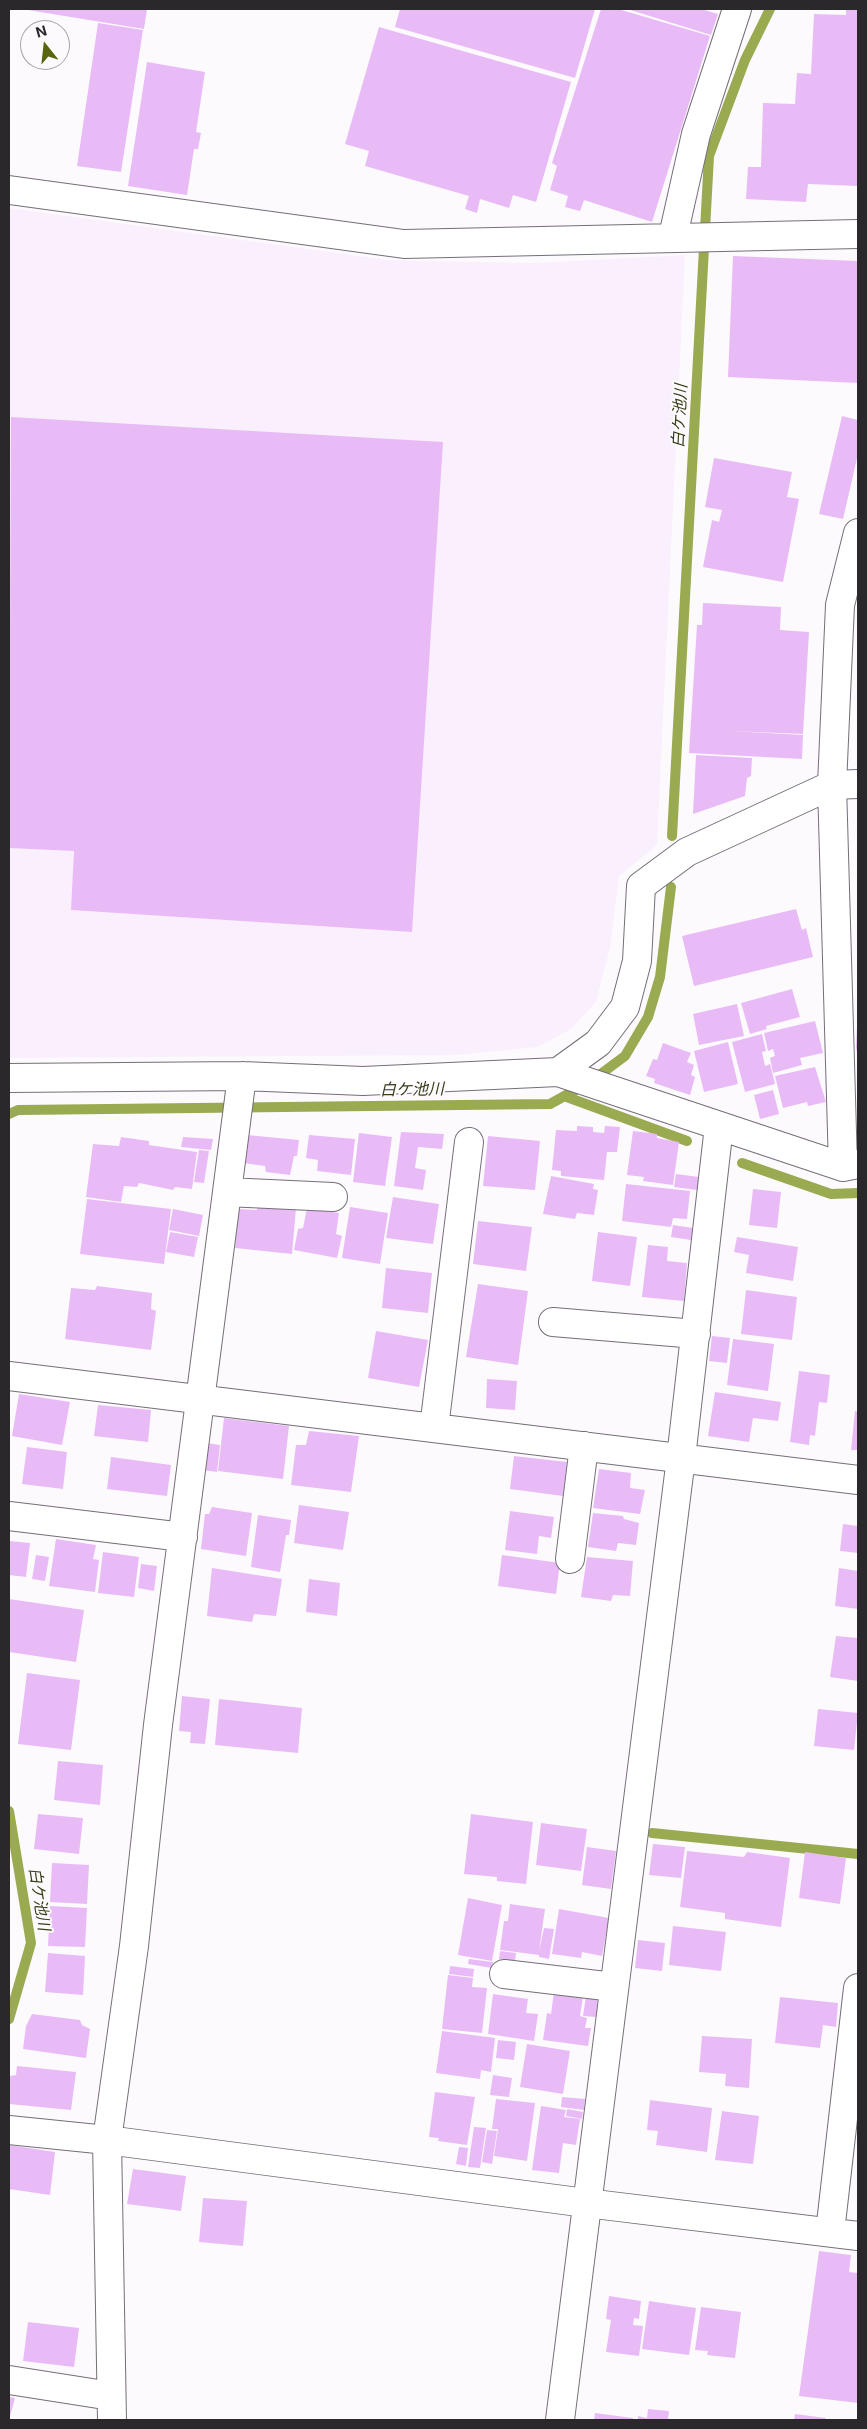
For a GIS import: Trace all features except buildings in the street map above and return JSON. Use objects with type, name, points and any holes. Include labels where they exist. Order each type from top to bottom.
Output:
[{"type":"street","points":[[673,236],[696,134],[737,9]]},
{"type":"street","points":[[9,190],[404,244],[673,236],[858,234]]},
{"type":"street","points":[[9,1078],[242,1076],[364,1082],[558,1072],[719,1126],[851,1166],[840,605],[858,533]]},
{"type":"street","points":[[558,1072],[579,1059],[598,1043],[625,1007],[637,960],[641,886],[687,852],[845,784]]},
{"type":"street","points":[[9,2380],[111,2408],[107,2140],[134,1946],[158,1725],[242,1076]]},
{"type":"street","points":[[560,2420],[681,1458],[719,1126]]},
{"type":"street","points":[[434,1428],[469,1142]]},
{"type":"street","points":[[227,1192],[333,1197]]},
{"type":"street","points":[[553,1322],[696,1334]]},
{"type":"street","points":[[9,1376],[858,1480]]},
{"type":"street","points":[[570,1559],[584,1446]]},
{"type":"street","points":[[9,1516],[183,1537]]},
{"type":"street","points":[[504,1974],[614,1987]]},
{"type":"street","points":[[830,2232],[858,1988]]},
{"type":"street","points":[[9,2130],[107,2140],[586,2203],[858,2236]]},
{"type":"shaded area","points":[[9,208],[388,260],[535,263],[685,255],[657,845],[619,876],[610,948],[596,1002],[571,1029],[538,1047],[457,1055],[9,1058]]},
{"type":"waterway","name":"白ケ池川","points":[[672,836],[709,156],[745,60],[770,9]]},
{"type":"waterway","name":"白ケ池川","points":[[9,1114],[18,1110],[550,1104],[590,1082],[625,1056],[648,1017],[660,977],[671,887]]},
{"type":"waterway","points":[[564,1096],[687,1141]]},
{"type":"waterway","points":[[742,1163],[831,1194],[858,1193]]},
{"type":"waterway","name":"白ケ池川","points":[[9,1811],[31,1943],[9,2019]]},
{"type":"waterway","points":[[652,1833],[858,1854]]}]
